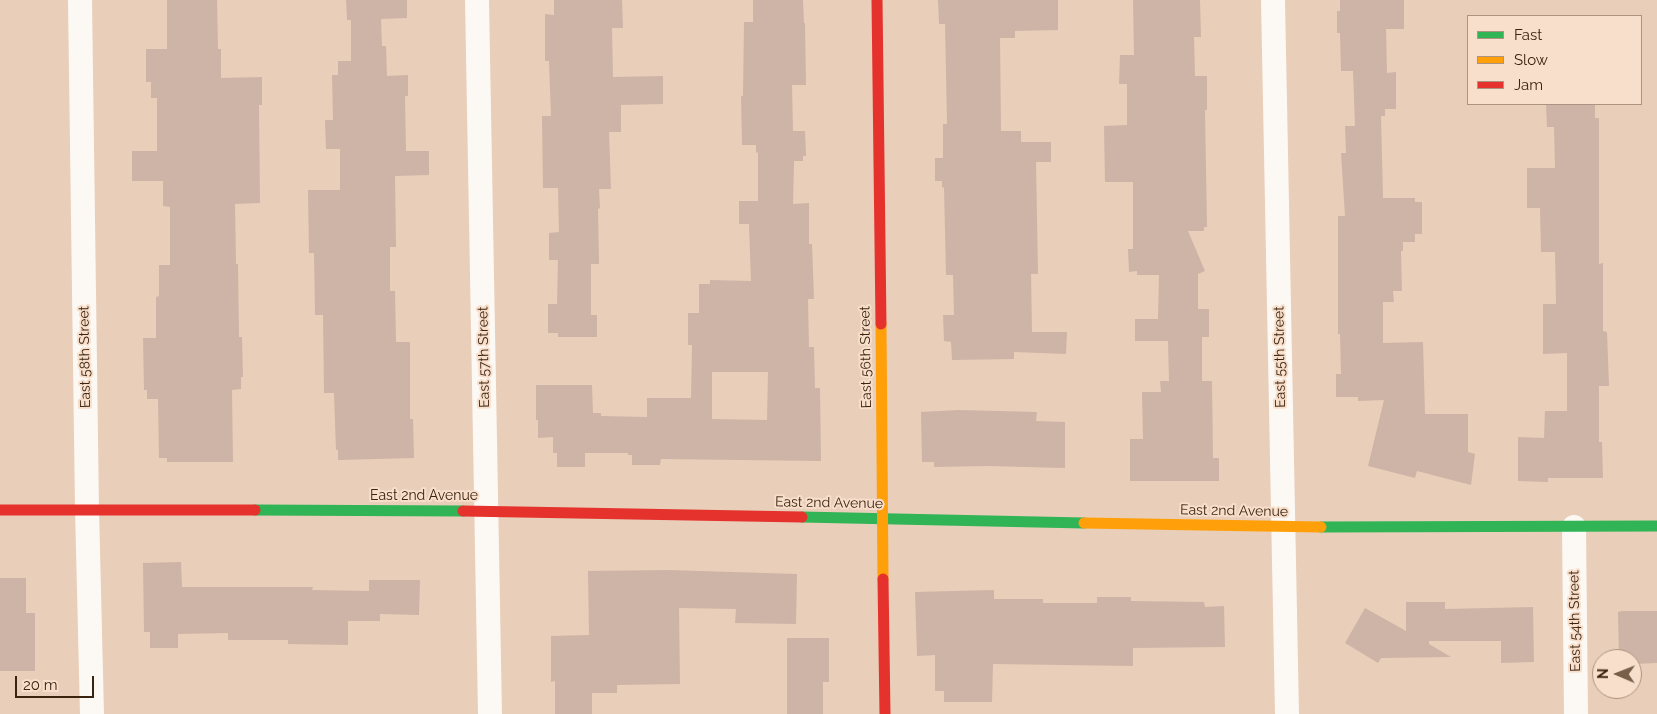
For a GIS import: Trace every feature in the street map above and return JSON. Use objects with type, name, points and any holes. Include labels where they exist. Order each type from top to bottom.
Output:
[{"type":"street","name":"East 58th Street","points":[[80,0],[87,509],[92,714]]},
{"type":"street","name":"East 57th Street","points":[[477,0],[490,714]]},
{"type":"street","name":"East 56th Street","points":[[876,0],[885,714]]},
{"type":"street","name":"East 55th Street","points":[[1273,0],[1287,714]]},
{"type":"street","name":"East 2nd Avenue","points":[[0,510],[486,511],[1284,527],[1657,526]]},
{"type":"street","name":"East 54th Street","points":[[1574,527],[1576,714]]},
{"type":"building","points":[[167,0],[217,0],[218,49],[221,49],[221,78],[262,77],[262,105],[259,105],[260,203],[235,204],[239,337],[242,337],[243,377],[241,377],[241,389],[232,390],[233,462],[167,462],[167,458],[159,458],[158,399],[147,399],[147,390],[144,390],[143,338],[156,338],[156,297],[159,296],[159,265],[170,265],[170,207],[163,206],[163,181],[132,181],[132,151],[157,151],[157,98],[151,98],[151,82],[146,82],[146,49],[167,49]]},
{"type":"building","points":[[346,0],[407,0],[407,18],[381,19],[382,46],[386,46],[387,76],[408,75],[408,96],[405,96],[406,151],[429,151],[429,175],[395,176],[396,247],[390,247],[390,291],[395,291],[396,342],[410,342],[410,419],[413,419],[414,458],[338,460],[334,393],[324,393],[323,315],[315,315],[314,253],[309,253],[308,190],[340,190],[340,149],[326,149],[325,120],[333,120],[332,75],[338,75],[338,61],[351,61],[351,20],[347,20]]},
{"type":"building","points":[[554,0],[622,0],[623,28],[612,28],[613,77],[663,76],[663,104],[621,105],[621,132],[609,132],[611,189],[599,189],[599,264],[591,264],[591,315],[597,315],[597,337],[558,337],[558,333],[548,333],[548,304],[557,304],[558,260],[549,260],[549,233],[559,232],[558,188],[543,188],[542,116],[551,116],[549,61],[545,61],[545,14],[554,15]]},
{"type":"building","points":[[753,0],[803,0],[806,85],[792,85],[793,131],[805,131],[806,156],[803,156],[803,161],[794,161],[793,204],[809,203],[809,244],[812,244],[814,299],[808,299],[809,347],[814,347],[815,388],[820,388],[821,461],[661,459],[660,465],[632,465],[632,455],[628,455],[628,453],[585,453],[585,467],[557,467],[557,453],[553,453],[553,437],[538,438],[536,385],[592,385],[593,413],[601,413],[601,416],[647,417],[647,398],[691,398],[692,345],[688,345],[688,313],[699,313],[699,284],[710,284],[710,280],[751,281],[749,224],[739,224],[739,201],[758,201],[758,152],[756,153],[756,145],[742,145],[741,96],[743,96],[744,22],[753,22]],"holes":[[[712,372],[768,372],[767,420],[712,419]]]},
{"type":"building","points":[[938,0],[1058,0],[1058,30],[1015,31],[1015,38],[1000,38],[1001,131],[1021,131],[1021,142],[1051,142],[1051,162],[1036,162],[1038,274],[1031,274],[1032,332],[1067,332],[1066,354],[1014,352],[1014,359],[952,360],[951,342],[944,341],[943,315],[954,315],[953,275],[946,275],[944,187],[942,188],[942,181],[935,181],[935,158],[943,158],[943,124],[947,124],[945,24],[939,24]]},
{"type":"building","points":[[1133,0],[1200,0],[1201,37],[1194,37],[1195,76],[1207,76],[1207,110],[1205,110],[1207,227],[1204,227],[1204,231],[1188,231],[1205,271],[1198,274],[1198,309],[1209,309],[1209,337],[1202,337],[1202,381],[1212,381],[1213,458],[1219,458],[1219,481],[1130,481],[1130,439],[1143,439],[1142,392],[1161,392],[1160,381],[1169,381],[1168,341],[1135,341],[1135,319],[1158,319],[1159,275],[1137,275],[1137,271],[1129,272],[1128,249],[1133,249],[1133,182],[1105,182],[1104,126],[1127,125],[1127,84],[1119,84],[1120,55],[1134,55]]},
{"type":"building","points":[[1340,0],[1404,0],[1404,29],[1386,29],[1387,73],[1396,72],[1396,109],[1385,109],[1385,116],[1381,116],[1383,198],[1415,198],[1415,202],[1422,202],[1422,234],[1415,234],[1415,242],[1403,242],[1403,251],[1401,251],[1402,291],[1393,291],[1394,302],[1383,302],[1383,343],[1423,342],[1425,414],[1468,414],[1468,452],[1475,454],[1471,485],[1417,471],[1415,478],[1368,466],[1384,400],[1358,401],[1358,397],[1336,397],[1336,374],[1341,374],[1340,334],[1338,334],[1338,216],[1345,216],[1341,153],[1346,153],[1345,126],[1355,126],[1353,71],[1341,71],[1340,33],[1337,33],[1337,11],[1340,11]]},
{"type":"building","points":[[1546,105],[1595,105],[1595,118],[1599,118],[1599,264],[1603,263],[1603,331],[1607,332],[1609,386],[1599,386],[1599,442],[1602,442],[1603,478],[1548,478],[1548,482],[1518,481],[1518,437],[1544,438],[1545,411],[1567,411],[1567,353],[1543,354],[1543,304],[1556,304],[1555,252],[1541,252],[1540,208],[1527,208],[1527,168],[1555,168],[1554,127],[1547,127]]},
{"type":"building","points":[[959,410],[1037,412],[1036,421],[1065,422],[1065,468],[934,467],[934,462],[922,462],[921,412]]},
{"type":"building","points":[[181,562],[182,587],[313,587],[312,590],[369,591],[369,580],[420,580],[419,615],[380,614],[380,621],[348,621],[348,645],[288,644],[288,640],[228,640],[228,633],[178,634],[178,648],[150,648],[150,632],[144,632],[143,563]]},
{"type":"building","points":[[668,570],[797,574],[796,624],[735,623],[736,609],[679,608],[680,684],[617,685],[617,693],[592,693],[592,714],[555,714],[555,681],[551,682],[551,636],[589,635],[588,571]]},
{"type":"building","points":[[0,578],[26,578],[26,613],[35,613],[35,671],[0,671]]},
{"type":"building","points":[[994,590],[994,599],[1043,599],[1043,603],[1097,603],[1097,597],[1131,597],[1131,601],[1204,602],[1205,607],[1224,606],[1225,647],[1133,648],[1133,666],[993,664],[992,702],[944,702],[944,691],[935,691],[935,655],[917,656],[915,592]]},
{"type":"building","points":[[1406,602],[1445,602],[1445,609],[1533,607],[1534,662],[1501,663],[1501,641],[1429,641],[1429,644],[1451,657],[1381,658],[1378,663],[1345,643],[1365,608],[1406,631]]},
{"type":"building","points":[[1657,611],[1657,663],[1642,664],[1642,649],[1619,649],[1618,612]]},
{"type":"building","points":[[787,638],[829,638],[829,682],[823,682],[823,714],[787,714]]},
{"type":"traffic: fast","points":[[255,510],[463,511]]},
{"type":"traffic: fast","points":[[802,517],[1084,523]]},
{"type":"traffic: fast","points":[[1321,527],[1657,526]]},
{"type":"traffic: slow","points":[[881,324],[883,579]]},
{"type":"traffic: slow","points":[[1084,523],[1321,527]]},
{"type":"traffic: jam","points":[[877,0],[881,324]]},
{"type":"traffic: jam","points":[[0,510],[255,510]]},
{"type":"traffic: jam","points":[[463,511],[802,517]]},
{"type":"traffic: jam","points":[[883,579],[885,714]]}]
